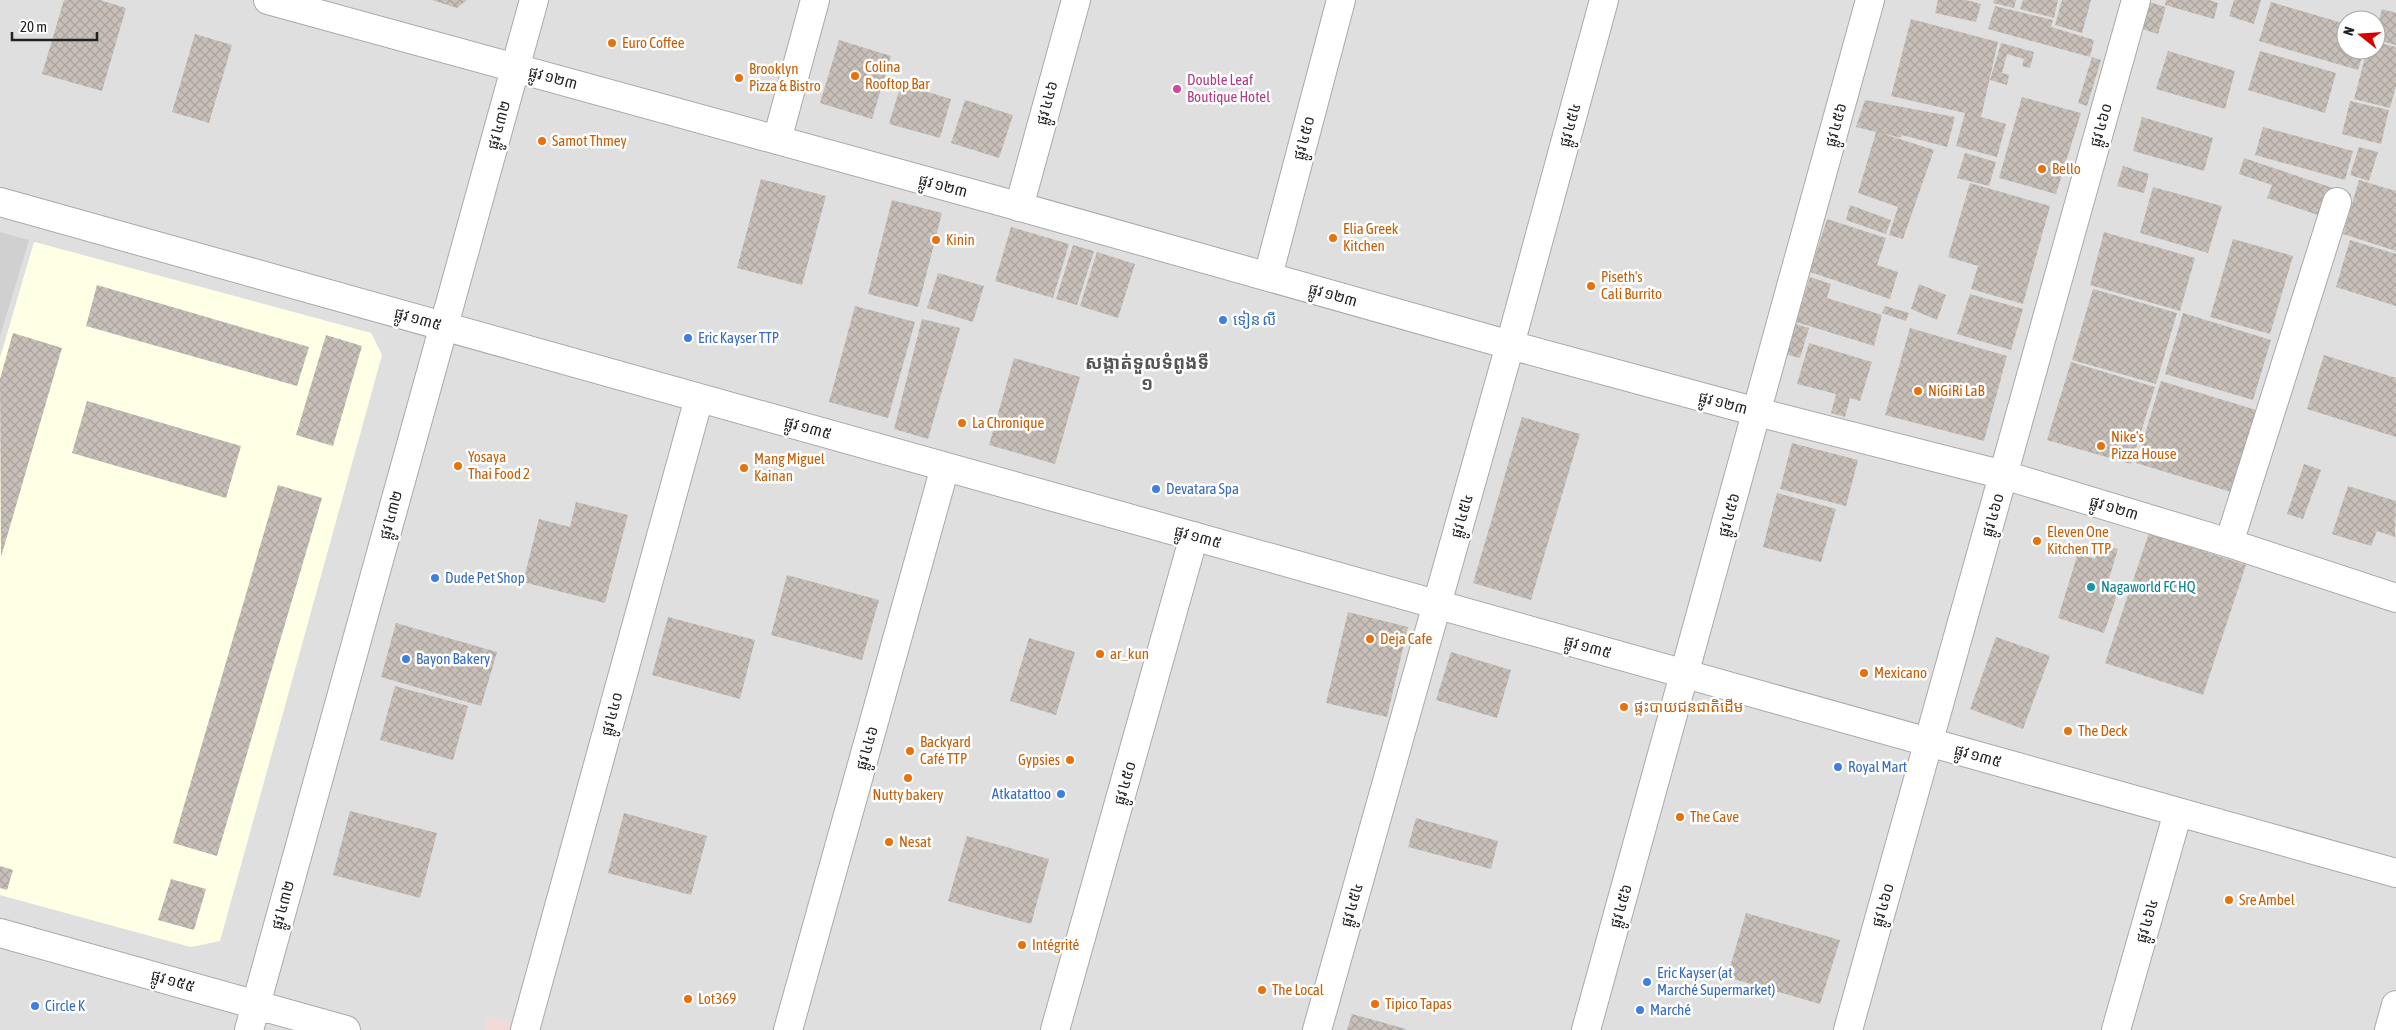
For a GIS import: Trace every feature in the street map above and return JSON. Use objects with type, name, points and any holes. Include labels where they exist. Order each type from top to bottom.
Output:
[{"type":"street","name":"ផ្លូវ ១២៣","points":[[268,0],[1268,276],[1510,345],[1757,412],[2004,475],[2229,543],[2396,598]]},
{"type":"street","name":"ផ្លូវ ៤៣២","points":[[252,1017],[534,0]]},
{"type":"street","points":[[777,140],[815,0]]},
{"type":"street","name":"ផ្លូវ ៤៤៦","points":[[1019,207],[1076,0]]},
{"type":"street","name":"ផ្លូវ ៤៥០","points":[[1268,276],[1341,0]]},
{"type":"street","name":"ផ្លូវ ៤៥៤","points":[[1317,1030],[1510,345],[1604,0]]},
{"type":"street","name":"ផ្លូវ ៤៥៦","points":[[1586,1030],[1686,674],[1870,0]]},
{"type":"street","name":"ផ្លូវ ៤៦០","points":[[1848,1030],[2136,0]]},
{"type":"street","name":"ផ្លូវ ១៣៥","points":[[0,202],[2396,873]]},
{"type":"street","points":[[2229,543],[2337,202]]},
{"type":"street","name":"ផ្លូវ ៤៤០","points":[[524,1030],[699,398]]},
{"type":"street","name":"ផ្លូវ ៤៤៦","points":[[788,1030],[946,467]]},
{"type":"street","name":"ផ្លូវ ៤៥០","points":[[1055,1030],[1194,536]]},
{"type":"street","name":"ផ្លូវ ៤៦៤","points":[[2116,1030],[2178,812]]},
{"type":"street","name":"ផ្លូវ ១៥៥","points":[[0,932],[252,1017],[346,1030]]},
{"type":"street","points":[[2389,1030],[2396,1005]]},
{"type":"shaded area","points":[[0,0],[2396,0],[2396,1030],[536,1030],[488,1017],[485,1030],[0,1030],[0,895],[191,947],[382,355],[371,333],[35,242],[0,358],[0,337],[28,240],[0,232]]},
{"type":"shaded area","points":[[0,232],[29,240],[0,337]]},
{"type":"shaded area","points":[[34,242],[371,333],[382,355],[220,941],[191,947],[0,895],[0,358]]},
{"type":"shaded area","points":[[488,1017],[536,1030],[485,1030]]},
{"type":"building","points":[[64,0],[100,0],[126,8],[102,91],[42,74]]},
{"type":"building","points":[[432,0],[467,0],[457,8]]},
{"type":"building","points":[[1938,0],[1966,0],[1981,4],[1976,22],[1935,13]]},
{"type":"building","points":[[1994,0],[2016,0],[2014,8],[1993,3]]},
{"type":"building","points":[[2023,0],[2058,0],[2054,18],[2020,9]]},
{"type":"building","points":[[2062,0],[2091,0],[2082,33],[2055,25]]},
{"type":"building","points":[[2142,0],[2166,7],[2158,34],[2133,26]]},
{"type":"building","points":[[2166,0],[2209,0],[2218,3],[2214,19],[2165,5]]},
{"type":"building","points":[[2234,0],[2261,0],[2254,24],[2229,16]]},
{"type":"building","points":[[2271,2],[2336,21],[2336,60],[2361,60],[2358,70],[2259,41]]},
{"type":"building","points":[[1995,6],[2053,20],[2051,27],[2094,40],[2090,57],[1988,29]]},
{"type":"building","points":[[2386,10],[2396,13],[2396,45],[2386,42]]},
{"type":"building","points":[[1911,19],[1998,42],[1981,117],[2006,124],[1997,157],[1956,146],[1965,113],[1891,96]]},
{"type":"building","points":[[195,34],[232,45],[209,123],[172,112]]},
{"type":"building","points":[[839,40],[891,56],[872,119],[820,103]]},
{"type":"building","points":[[2001,43],[2034,52],[2030,68],[2022,66],[2024,59],[2007,54],[2002,73],[2009,75],[2007,85],[1990,80]]},
{"type":"building","points":[[2386,44],[2396,47],[2396,86],[2390,108],[2354,99],[2364,60],[2386,60]]},
{"type":"building","points":[[2168,51],[2235,71],[2225,109],[2156,89]]},
{"type":"building","points":[[2260,51],[2336,73],[2325,113],[2248,90]]},
{"type":"building","points":[[2092,57],[2101,60],[2087,106],[2078,103]]},
{"type":"building","points":[[901,84],[951,99],[940,138],[889,124]]},
{"type":"building","points":[[2022,97],[2081,113],[2056,194],[1999,178]]},
{"type":"building","points":[[965,100],[1013,115],[999,158],[951,143]]},
{"type":"building","points":[[1865,100],[1955,117],[1947,147],[1902,135],[1901,138],[1881,133],[1934,150],[1903,239],[1889,235],[1898,207],[1858,193],[1876,132],[1856,127]]},
{"type":"building","points":[[2350,101],[2389,110],[2381,144],[2342,134]]},
{"type":"building","points":[[2142,117],[2213,138],[2204,171],[2133,151]]},
{"type":"building","points":[[2263,127],[2353,151],[2345,180],[2255,155]]},
{"type":"building","points":[[2359,147],[2378,152],[2369,181],[2350,175]]},
{"type":"building","points":[[1965,153],[1996,162],[1989,186],[1957,178]]},
{"type":"building","points":[[2244,158],[2351,194],[2342,223],[2267,198],[2272,185],[2239,174]]},
{"type":"building","points":[[2123,166],[2149,174],[2144,193],[2117,186]]},
{"type":"building","points":[[761,179],[826,196],[802,285],[737,268]]},
{"type":"building","points":[[2359,180],[2396,191],[2396,251],[2343,234]]},
{"type":"building","points":[[1970,183],[2050,206],[2023,304],[1971,289],[1978,266],[1948,257]]},
{"type":"building","points":[[2153,187],[2222,206],[2208,253],[2140,233]]},
{"type":"building","points":[[892,200],[942,213],[918,307],[868,294]]},
{"type":"building","points":[[1850,205],[1891,220],[1886,234],[1846,220]]},
{"type":"building","points":[[1827,219],[1886,238],[1877,265],[1898,272],[1890,299],[1810,272]]},
{"type":"building","points":[[1011,227],[1069,244],[1053,298],[995,281]]},
{"type":"building","points":[[2104,232],[2195,258],[2180,311],[2090,285]]},
{"type":"building","points":[[2233,239],[2293,256],[2270,334],[2210,317]]},
{"type":"building","points":[[2350,240],[2396,254],[2396,306],[2336,287]]},
{"type":"building","points":[[1073,245],[1094,251],[1077,305],[1056,299]]},
{"type":"building","points":[[1097,252],[1135,264],[1118,318],[1080,306]]},
{"type":"building","points":[[938,273],[984,286],[973,322],[927,308]]},
{"type":"building","points":[[1810,277],[1831,284],[1827,298],[1882,315],[1874,346],[1796,322]]},
{"type":"building","points":[[1919,284],[1946,295],[1937,320],[1911,309]]},
{"type":"building","points":[[97,285],[309,347],[297,386],[86,326]]},
{"type":"building","points":[[2093,289],[2177,313],[2156,384],[2072,360]]},
{"type":"building","points":[[1970,294],[2023,309],[2011,350],[1957,334]]},
{"type":"building","points":[[855,306],[915,322],[888,418],[829,402]]},
{"type":"building","points":[[1885,306],[1909,313],[1906,321],[1882,313]]},
{"type":"building","points":[[2183,313],[2271,340],[2253,400],[2165,374]]},
{"type":"building","points":[[922,319],[960,328],[928,439],[894,429]]},
{"type":"building","points":[[1793,323],[1809,328],[1800,358],[1784,354]]},
{"type":"building","points":[[1910,328],[2007,356],[1984,441],[1885,415]]},
{"type":"building","points":[[13,333],[62,348],[1,557],[0,379]]},
{"type":"building","points":[[326,335],[362,346],[333,446],[296,435]]},
{"type":"building","points":[[1809,343],[1872,362],[1860,401],[1850,398],[1845,417],[1831,413],[1836,394],[1797,384]]},
{"type":"building","points":[[2324,355],[2396,378],[2396,437],[2307,409]]},
{"type":"building","points":[[1014,358],[1080,377],[1055,464],[989,445]]},
{"type":"building","points":[[2071,362],[2155,387],[2131,464],[2047,440]]},
{"type":"building","points":[[2161,381],[2256,410],[2231,492],[2136,463]]},
{"type":"building","points":[[87,401],[241,446],[226,498],[72,453]]},
{"type":"building","points":[[1522,417],[1580,434],[1531,600],[1473,583]]},
{"type":"building","points":[[1792,443],[1858,460],[1846,506],[1780,489]]},
{"type":"building","points":[[2304,464],[2321,470],[2303,519],[2287,514]]},
{"type":"building","points":[[278,485],[322,498],[217,856],[173,843]]},
{"type":"building","points":[[2348,486],[2396,501],[2395,537],[2377,531],[2371,546],[2332,534]]},
{"type":"building","points":[[1777,493],[1836,509],[1821,562],[1763,547]]},
{"type":"building","points":[[576,502],[628,515],[605,603],[523,582],[539,519],[570,527]]},
{"type":"building","points":[[2149,533],[2246,565],[2203,695],[2105,663]]},
{"type":"building","name":"Nagaworld FC HQ","points":[[2098,543],[2118,549],[2107,585],[2119,589],[2104,633],[2058,618],[2078,553],[2095,559]]},
{"type":"building","points":[[787,575],[879,600],[862,660],[771,635]]},
{"type":"building","points":[[1348,612],[1408,627],[1387,717],[1326,703]]},
{"type":"building","points":[[668,617],[755,640],[740,699],[652,675]]},
{"type":"building","points":[[396,623],[497,652],[481,706],[381,677]]},
{"type":"building","points":[[1996,637],[2050,656],[2023,729],[1970,709]]},
{"type":"building","points":[[1029,638],[1075,652],[1056,715],[1010,701]]},
{"type":"building","points":[[1451,652],[1511,670],[1497,718],[1436,700]]},
{"type":"building","points":[[395,686],[468,706],[453,760],[380,740]]},
{"type":"building","points":[[350,811],[437,833],[420,898],[333,875]]},
{"type":"building","points":[[624,813],[707,836],[691,895],[608,873]]},
{"type":"building","points":[[1416,818],[1498,841],[1491,869],[1408,847]]},
{"type":"building","points":[[967,836],[1049,859],[1031,924],[948,901]]},
{"type":"building","points":[[0,866],[13,870],[7,890],[0,888]]},
{"type":"building","points":[[171,879],[206,889],[194,930],[158,920]]},
{"type":"building","points":[[1746,913],[1840,940],[1820,1004],[1727,977]]},
{"type":"building","points":[[1352,1014],[1406,1029],[1406,1030],[1347,1030]]},
{"type":"place","name":"Euro Coffee","points":[[612,43]]},
{"type":"place","name":"Colina Rooftop Bar","points":[[855,76]]},
{"type":"place","name":"Brooklyn Pizza & Bistro","points":[[739,78]]},
{"type":"place","name":"Double Leaf Boutique Hotel","points":[[1177,89]]},
{"type":"place","name":"Samot Thmey","points":[[542,141]]},
{"type":"place","name":"Bello","points":[[2042,169]]},
{"type":"place","name":"Elia Greek Kitchen","points":[[1333,238]]},
{"type":"place","name":"Kinin","points":[[936,240]]},
{"type":"place","name":"Piseth's Cali Burrito","points":[[1591,286]]},
{"type":"place","name":"ទៀន លី","points":[[1223,320]]},
{"type":"place","name":"Eric Kayser TTP","points":[[688,338]]},
{"type":"place","name":"NiGiRi LaB","points":[[1918,391]]},
{"type":"place","name":"La Chronique","points":[[962,423]]},
{"type":"place","name":"Nike's Pizza House","points":[[2101,446]]},
{"type":"place","name":"Yosaya Thai Food 2","points":[[458,466]]},
{"type":"place","name":"Mang Miguel Kainan","points":[[744,468]]},
{"type":"place","name":"Devatara Spa","points":[[1156,489]]},
{"type":"place","name":"Eleven One Kitchen TTP","points":[[2037,541]]},
{"type":"place","name":"Dude Pet Shop","points":[[435,578]]},
{"type":"place","name":"Nagaworld FC HQ","points":[[2091,587]]},
{"type":"place","name":"Deja Cafe","points":[[1370,639]]},
{"type":"place","name":"ar_kun","points":[[1100,654]]},
{"type":"place","name":"Bayon Bakery","points":[[406,659]]},
{"type":"place","name":"Mexicano","points":[[1864,673]]},
{"type":"place","name":"ផ្ទះបាយជនជាតិដើម","points":[[1624,707]]},
{"type":"place","name":"The Deck","points":[[2068,731]]},
{"type":"place","name":"Backyard Café TTP","points":[[910,751]]},
{"type":"place","name":"Gypsies","points":[[1070,760]]},
{"type":"place","name":"Royal Mart","points":[[1838,767]]},
{"type":"place","name":"Nutty bakery","points":[[908,778]]},
{"type":"place","name":"Atkatattoo","points":[[1061,794]]},
{"type":"place","name":"The Cave","points":[[1680,817]]},
{"type":"place","name":"Nesat","points":[[889,842]]},
{"type":"place","name":"Sre Ambel","points":[[2229,900]]},
{"type":"place","name":"Intégrité","points":[[1022,945]]},
{"type":"place","name":"Eric Kayser (at Marché Supermarket)","points":[[1647,982]]},
{"type":"place","name":"The Local","points":[[1262,990]]},
{"type":"place","name":"Lot369","points":[[688,999]]},
{"type":"place","name":"Tipico Tapas","points":[[1375,1004]]},
{"type":"place","name":"Circle K","points":[[35,1006]]},
{"type":"place","name":"Marché","points":[[1640,1010]]},
{"type":"district","name":"សង្កាត់ទួលទំពូងទី ១","points":[[1147,373]]}]
